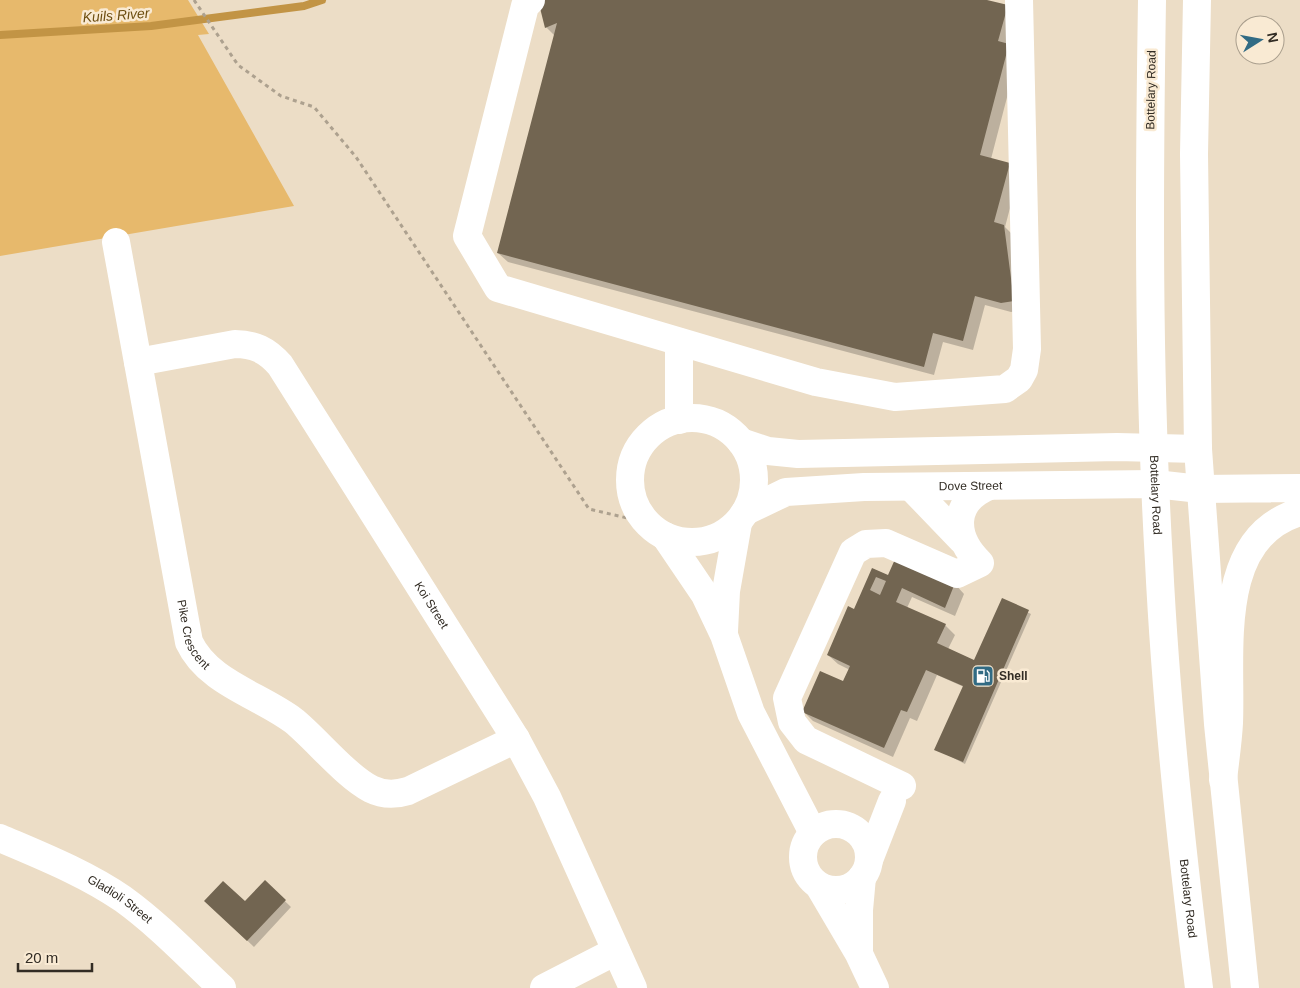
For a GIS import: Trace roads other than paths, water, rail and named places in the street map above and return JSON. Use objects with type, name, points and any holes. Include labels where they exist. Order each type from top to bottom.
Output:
[{"type":"main road","points":[[531,0],[525,6],[467,236],[498,288],[816,382],[895,397],[1005,389],[1019,379],[1027,360],[1019,0]]},
{"type":"main road","name":"Bottelary Road","points":[[1152,0],[1149,171],[1155,484],[1174,774],[1199,988]]},
{"type":"main road","points":[[1198,0],[1194,174],[1198,449],[1223,780],[1245,988]]},
{"type":"main road","name":"Pike Crescent","points":[[116,242],[189,642],[201,662],[293,721],[362,783],[380,793],[391,795],[408,792],[516,740]]},
{"type":"main road","points":[[679,342],[679,420]]},
{"type":"main road","name":"Koi Street","points":[[138,362],[235,344],[258,347],[274,357],[516,740],[547,796],[633,988]]},
{"type":"main road","points":[[724,635],[726,591],[742,517],[753,494],[754,476],[750,458],[741,442],[728,430],[713,422],[696,418],[679,420],[661,427],[647,438],[636,454],[631,471],[631,490],[636,508],[656,530],[705,595],[724,635],[751,713],[813,833]]},
{"type":"main road","points":[[741,442],[768,451],[798,454],[1118,447],[1198,449]]},
{"type":"main road","name":"Dove Street","points":[[656,530],[684,542],[704,542],[722,535],[742,517],[786,492],[874,486],[912,488],[1155,484],[1200,489],[1300,488]]},
{"type":"main road","points":[[962,540],[960,524],[964,507],[974,494],[990,486]]},
{"type":"main road","points":[[902,786],[806,740],[792,722],[787,698],[853,552],[866,544],[886,542],[957,574],[980,563],[966,548],[962,540],[912,488]]},
{"type":"main road","points":[[1223,780],[1229,724],[1232,600],[1239,574],[1261,534],[1290,515],[1300,512]]},
{"type":"main road","points":[[751,713],[787,698]]},
{"type":"main road","points":[[819,886],[830,890],[842,890],[853,886],[865,868],[892,801],[842,824]]},
{"type":"main road","points":[[859,954],[859,910],[865,868],[865,841],[851,828],[842,824],[831,824],[813,833],[805,846],[803,861],[811,879],[819,886],[859,954],[875,988]]},
{"type":"main road","name":"Gladioli Street","points":[[0,838],[79,873],[123,899],[222,988]]},
{"type":"main road","points":[[544,988],[616,951]]},
{"type":"waterway","name":"Kuils River","points":[[0,35],[151,26],[304,6],[322,0]]},
{"type":"place","name":"Shell","points":[[983,676]]}]
